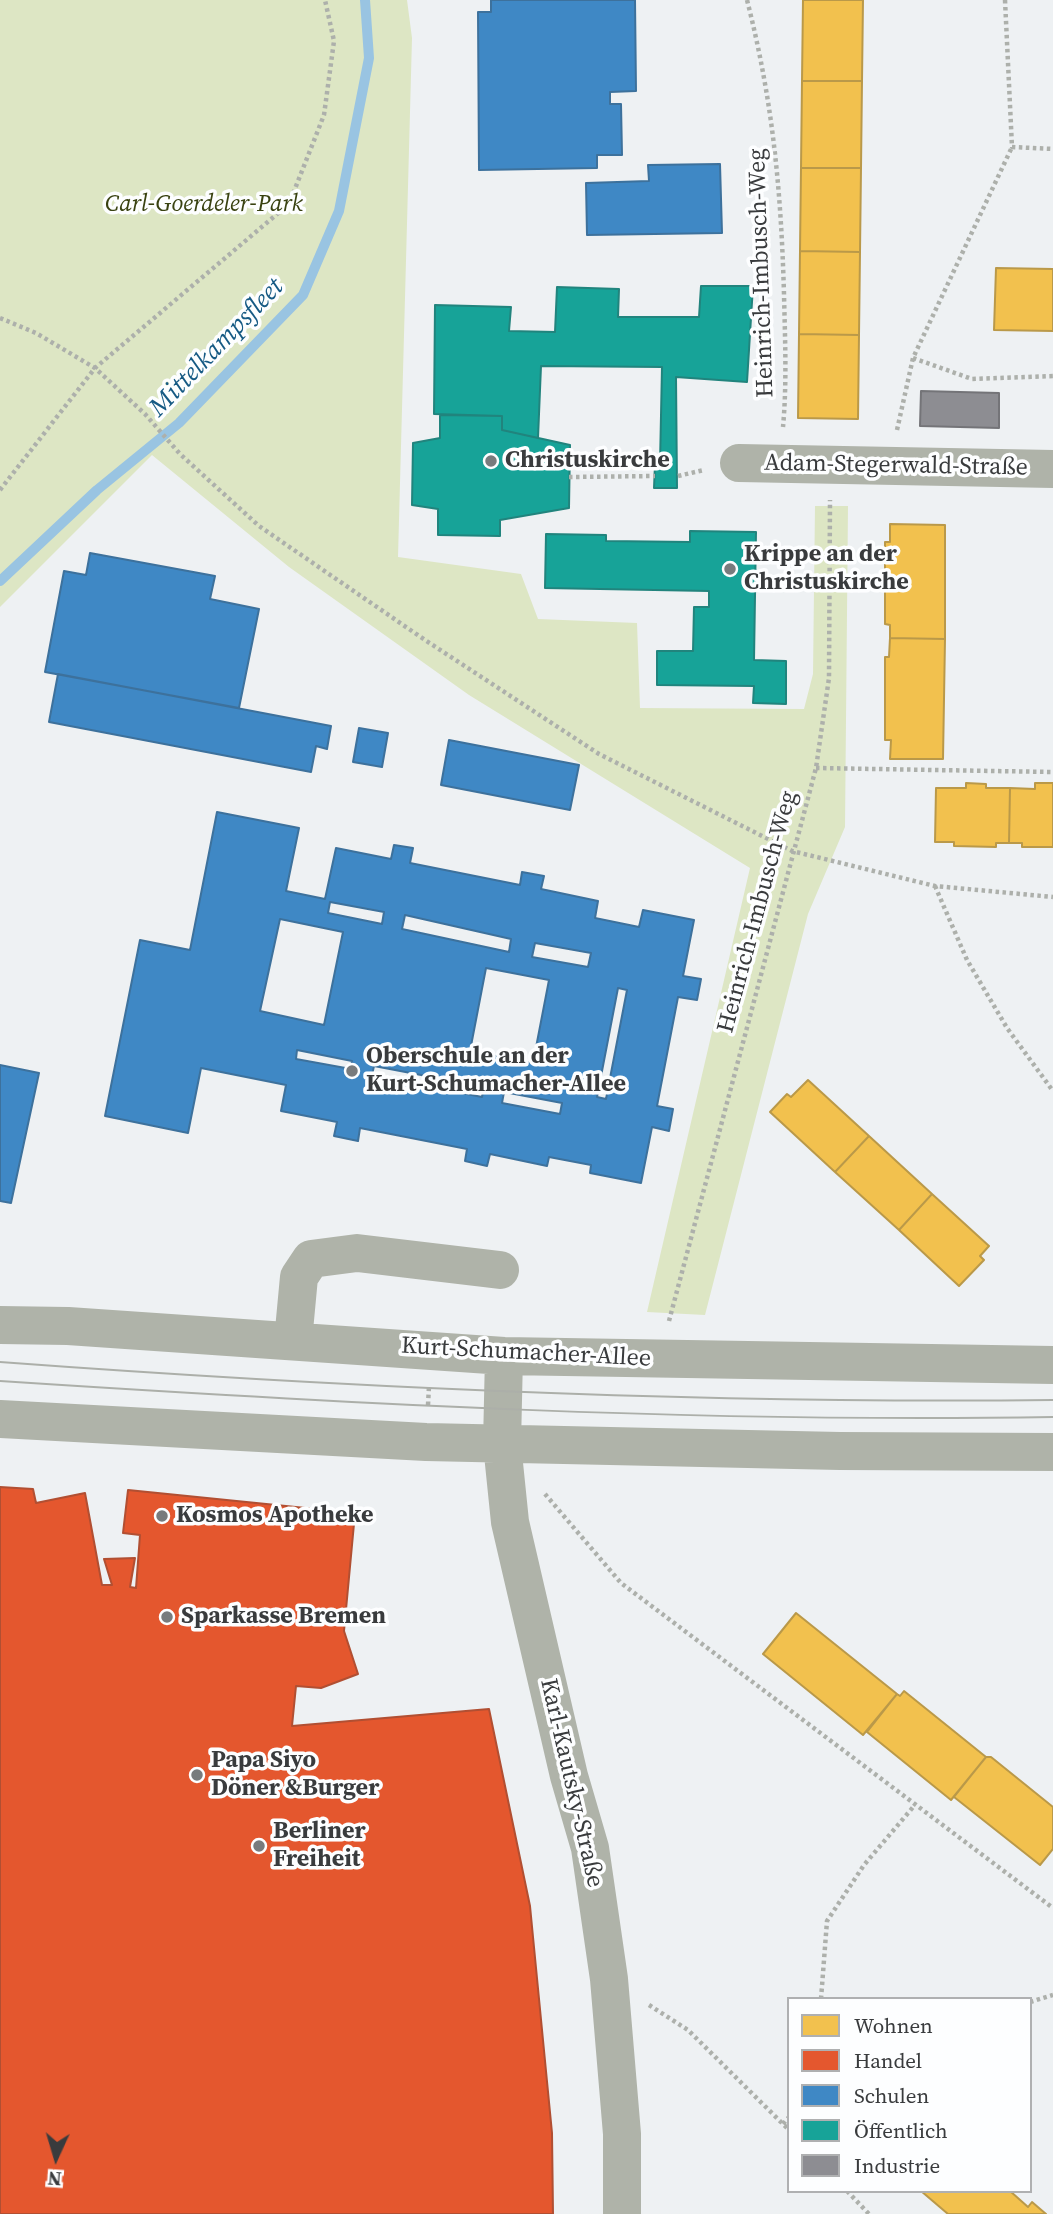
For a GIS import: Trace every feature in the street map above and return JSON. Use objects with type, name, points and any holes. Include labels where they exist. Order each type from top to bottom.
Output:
[{"type":"street","name":"Adam-Stegerwald-Straße","points":[[739,463],[1053,469]]},
{"type":"street","points":[[293,1341],[299,1277],[311,1259],[358,1253],[500,1270]]},
{"type":"street","name":"Kurt-Schumacher-Allee","points":[[0,1325],[504,1356],[1053,1365]]},
{"type":"street","name":"Karl-Kautsky-Straße","points":[[504,1356],[502,1444],[510,1522],[569,1776],[590,1848],[609,1979],[622,2134],[622,2214]]},
{"type":"street","points":[[0,1419],[426,1443],[1053,1452]]},
{"type":"path","points":[[0,491],[95,368],[289,204],[324,115],[334,41],[325,0]]},
{"type":"path","name":"Heinrich-Imbusch-Weg","points":[[747,0],[765,69],[781,192],[786,387],[781,463]]},
{"type":"path","points":[[889,465],[913,358],[1012,147],[1005,0]]},
{"type":"path","points":[[1012,147],[1053,149]]},
{"type":"path","points":[[0,318],[36,333],[95,368],[145,414],[180,454],[259,526],[425,640],[599,754],[792,850],[935,886],[1053,897]]},
{"type":"path","points":[[913,358],[972,379],[1053,376]]},
{"type":"path","name":"Heinrich-Imbusch-Weg","points":[[659,1359],[792,850],[816,768],[829,678],[831,465]]},
{"type":"path","points":[[569,477],[655,476]]},
{"type":"path","points":[[816,768],[1053,772]]},
{"type":"path","points":[[935,886],[967,960],[1007,1028],[1053,1091]]},
{"type":"path","points":[[426,1443],[432,1350]]},
{"type":"path","points":[[502,1444],[621,1583],[1053,1908]]},
{"type":"path","points":[[821,1997],[827,1921],[864,1865],[914,1806]]},
{"type":"path","points":[[609,1979],[688,2030],[787,2128]]},
{"type":"path","points":[[1032,2001],[1053,1996]]},
{"type":"path","points":[[783,2124],[787,2119]]},
{"type":"path","points":[[849,2193],[869,2214]]},
{"type":"green space","name":"Carl-Goerdeler-Park","points":[[0,0],[407,0],[412,38],[398,557],[521,574],[538,619],[637,623],[640,708],[804,709],[813,674],[815,506],[848,506],[845,827],[808,914],[705,1315],[647,1312],[750,868],[469,695],[289,567],[152,455],[0,607]]},
{"type":"building: Wohnen","points":[[803,0],[863,0],[862,81],[802,81]]},
{"type":"building: Wohnen","points":[[802,81],[862,81],[861,168],[801,168]]},
{"type":"building: Wohnen","points":[[801,168],[861,168],[860,252],[800,251]]},
{"type":"building: Wohnen","points":[[800,251],[860,252],[859,335],[799,334]]},
{"type":"building: Wohnen","points":[[996,268],[1053,269],[1053,331],[994,330]]},
{"type":"building: Wohnen","points":[[799,334],[859,335],[858,419],[798,418]]},
{"type":"building: Wohnen","points":[[890,524],[945,525],[945,639],[890,638],[890,625],[885,624],[885,542],[890,542]]},
{"type":"building: Wohnen","points":[[890,638],[945,639],[943,759],[890,759],[891,740],[885,740],[885,657],[889,657]]},
{"type":"building: Wohnen","points":[[966,783],[986,784],[986,788],[1010,788],[1009,843],[996,843],[996,847],[954,846],[954,842],[935,842],[936,788],[966,788]]},
{"type":"building: Wohnen","points":[[1035,783],[1053,783],[1053,847],[1022,847],[1022,843],[1009,843],[1010,788],[1035,789]]},
{"type":"building: Wohnen","points":[[808,1080],[869,1136],[835,1172],[770,1112],[787,1094],[791,1097]]},
{"type":"building: Wohnen","points":[[869,1136],[932,1194],[899,1230],[835,1172]]},
{"type":"building: Wohnen","points":[[932,1194],[989,1246],[980,1256],[984,1260],[959,1286],[899,1230]]},
{"type":"building: Wohnen","points":[[796,1613],[897,1694],[863,1735],[763,1654]]},
{"type":"building: Wohnen","points":[[904,1691],[986,1757],[951,1800],[867,1732],[897,1694],[900,1696]]},
{"type":"building: Wohnen","points":[[986,1757],[991,1757],[1053,1807],[1053,1849],[1040,1865],[954,1797]]},
{"type":"building: Wohnen","points":[[923,2193],[1012,2193],[1028,2207],[1032,2202],[1046,2214],[948,2214]]},
{"type":"building: Handel","name":"Berliner Freiheit","points":[[0,1487],[33,1489],[36,1503],[85,1493],[102,1585],[112,1585],[104,1559],[135,1558],[130,1587],[136,1588],[140,1535],[123,1533],[128,1490],[355,1513],[344,1631],[358,1674],[321,1688],[296,1686],[292,1726],[489,1709],[530,1906],[552,2133],[553,2214],[0,2214]]},
{"type":"building: Schulen","points":[[491,0],[635,0],[636,91],[610,92],[610,104],[621,104],[622,155],[597,155],[597,168],[479,170],[478,12],[491,12]]},
{"type":"building: Schulen","points":[[720,164],[722,233],[587,235],[586,183],[649,181],[648,165]]},
{"type":"building: Schulen","points":[[90,553],[215,576],[210,599],[259,609],[239,708],[45,672],[64,571],[86,575]]},
{"type":"building: Schulen","points":[[58,674],[331,726],[327,749],[316,746],[311,772],[49,722]]},
{"type":"building: Schulen","points":[[359,728],[388,733],[382,767],[353,762]]},
{"type":"building: Schulen","points":[[449,740],[579,765],[570,810],[441,785]]},
{"type":"building: Schulen","points":[[217,812],[299,828],[286,891],[325,899],[336,848],[391,859],[394,845],[413,848],[410,863],[520,885],[522,872],[544,876],[541,889],[598,901],[595,918],[639,927],[643,910],[694,920],[683,976],[701,979],[697,1000],[678,997],[657,1106],[673,1109],[669,1131],[652,1127],[641,1183],[590,1173],[591,1165],[549,1157],[547,1166],[490,1154],[487,1166],[465,1161],[467,1149],[360,1128],[358,1141],[334,1136],[337,1122],[281,1111],[286,1085],[201,1068],[188,1133],[105,1116],[140,940],[190,950]],"holes":[[[330,902],[384,912],[382,924],[328,913]],[[405,915],[511,939],[509,952],[402,929]],[[280,919],[343,932],[324,1025],[260,1011]],[[535,943],[591,953],[588,967],[532,957]],[[486,968],[549,980],[533,1063],[470,1051]],[[618,988],[627,990],[606,1099],[597,1097]],[[297,1050],[352,1061],[351,1069],[296,1059]],[[374,1066],[484,1087],[482,1097],[372,1075]],[[504,1092],[562,1103],[560,1114],[502,1103]]]},
{"type":"building: Schulen","points":[[0,1065],[39,1073],[11,1203],[0,1201]]},
{"type":"building: Öffentlich","points":[[701,286],[753,286],[747,382],[676,377],[677,488],[654,488],[655,464],[660,464],[662,367],[541,366],[538,438],[502,430],[502,416],[434,414],[435,305],[511,307],[509,331],[555,332],[557,287],[619,289],[618,317],[699,317]]},
{"type":"building: Öffentlich","name":"Christuskirche","points":[[440,415],[502,416],[502,430],[570,445],[569,508],[500,520],[500,536],[438,535],[438,509],[412,505],[413,443],[440,438]]},
{"type":"building: Öffentlich","points":[[690,531],[756,532],[754,660],[786,661],[786,704],[753,703],[754,686],[657,685],[657,651],[693,651],[694,607],[709,607],[709,591],[545,588],[546,534],[606,535],[606,541],[690,542]]},
{"type":"building: Industrie","points":[[921,391],[999,393],[999,428],[920,426]]},
{"type":"waterway","name":"Mittelkampsfleet","points":[[0,581],[97,490],[179,423],[303,295],[339,211],[369,58],[365,0]]},
{"type":"tram line","points":[[0,1362],[394,1387],[658,1397],[1053,1400]]},
{"type":"tram line","points":[[0,1381],[526,1410],[790,1417],[1053,1417]]},
{"type":"place","name":"Christuskirche","points":[[491,461]]},
{"type":"place","name":"Krippe an der Christuskirche","points":[[730,569]]},
{"type":"place","name":"Oberschule an der Kurt-Schumacher-Allee","points":[[352,1071]]},
{"type":"place","name":"Kosmos Apotheke","points":[[162,1516]]},
{"type":"place","name":"Sparkasse Bremen","points":[[167,1617]]},
{"type":"place","name":"Papa Siyo Döner &Burger","points":[[197,1775]]},
{"type":"place","name":"Berliner Freiheit","points":[[259,1846]]}]
